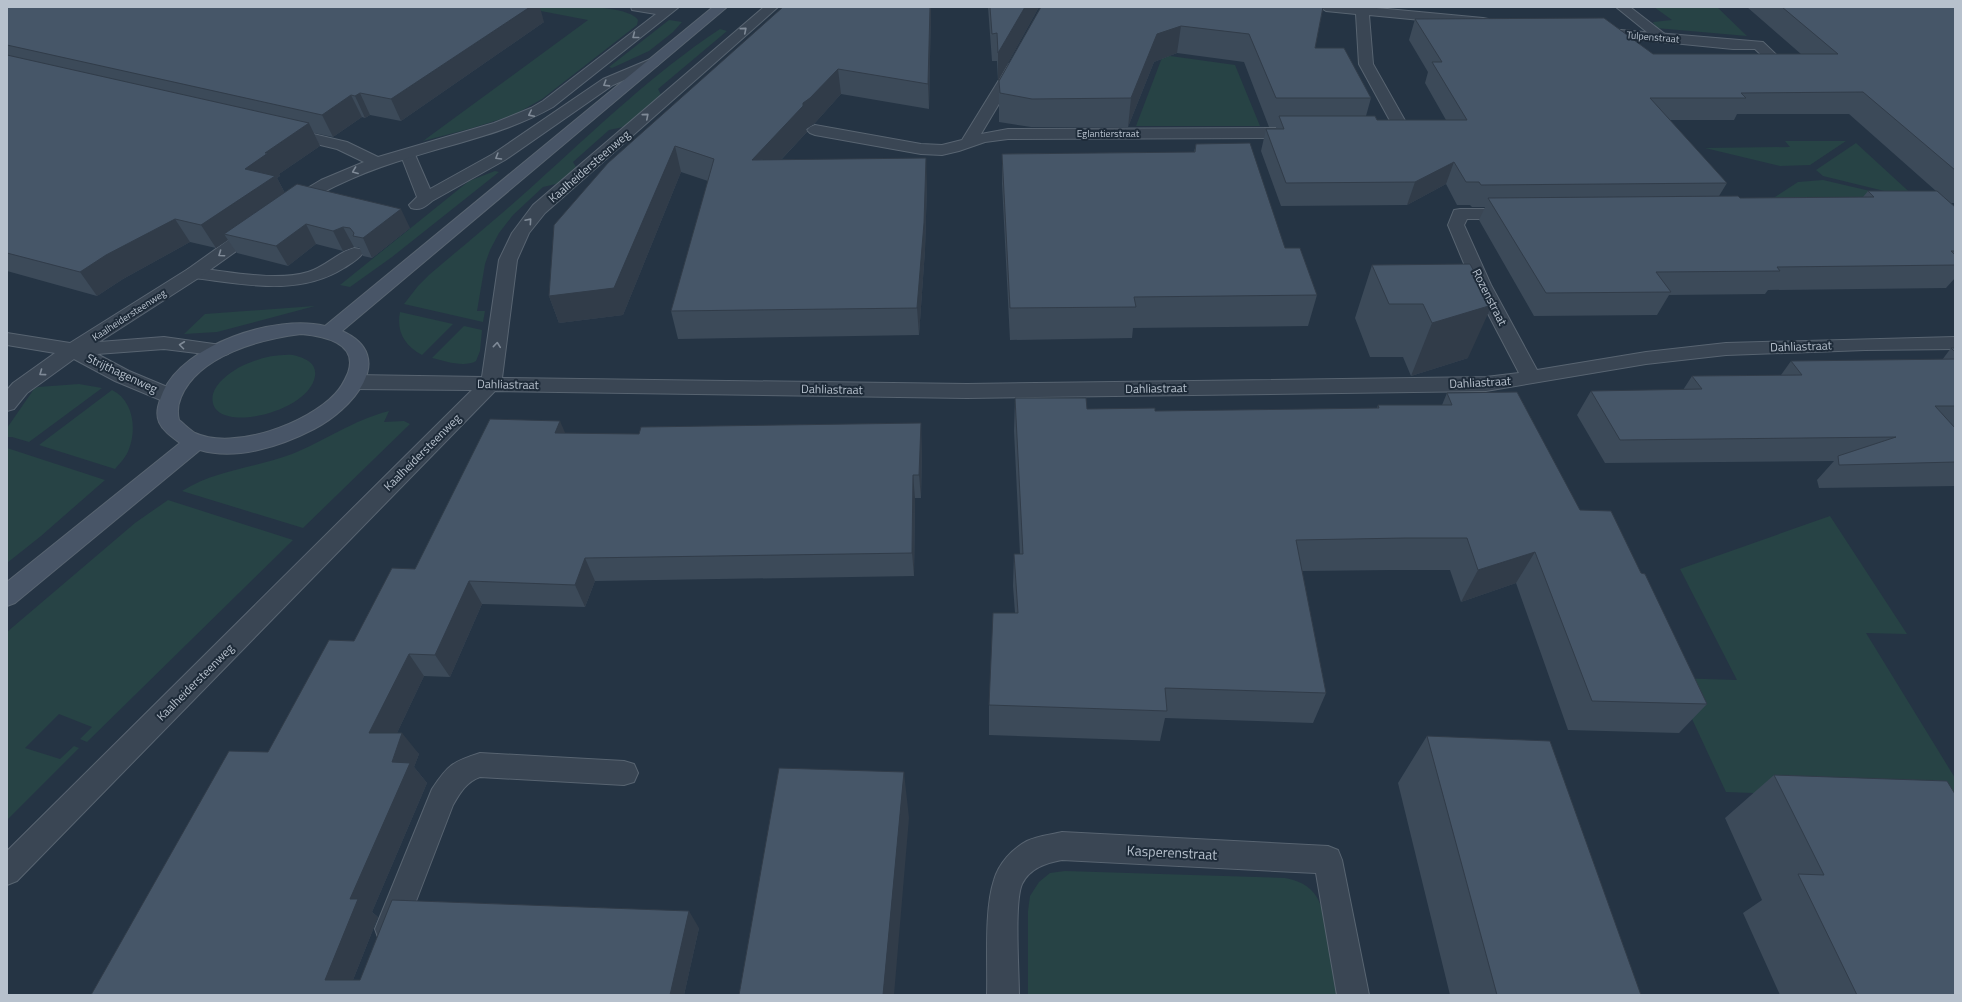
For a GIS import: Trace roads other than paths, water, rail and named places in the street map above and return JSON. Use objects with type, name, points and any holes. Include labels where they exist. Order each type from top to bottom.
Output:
[{"type":"street","points":[[637,7],[669,10]]},
{"type":"street","points":[[329,332],[721,7]]},
{"type":"street","name":"Kaalheidersteenweg","points":[[7,871],[491,383],[508,260],[514,241],[539,209],[772,7]]},
{"type":"street","points":[[1326,7],[1498,23]]},
{"type":"street","points":[[1622,7],[1663,38]]},
{"type":"street","name":"Kaalheidersteenweg","points":[[7,404],[20,388],[74,350],[194,273],[318,187],[378,162],[491,130],[535,112],[548,104],[669,10]]},
{"type":"street","points":[[1362,11],[1366,64],[1404,133],[1373,133]]},
{"type":"street","name":"Tulpenstraat","points":[[1587,31],[1733,45],[1758,45],[1781,66]]},
{"type":"street","points":[[968,143],[1020,56]]},
{"type":"street","points":[[408,153],[421,201],[499,157],[608,82],[654,62]]},
{"type":"street","points":[[272,129],[342,145],[378,162]]},
{"type":"street","name":"Eglantierstraat","points":[[815,130],[920,149],[942,150],[982,138],[1008,134],[1310,133]]},
{"type":"street","name":"Rozenstraat","points":[[1529,214],[1460,214],[1456,225],[1482,285],[1532,378]]},
{"type":"street","points":[[194,273],[276,281],[299,280],[322,273],[354,253]]},
{"type":"street","points":[[301,328],[329,332],[341,336],[350,342],[357,350],[360,360],[359,370],[354,382],[342,399],[323,414],[299,428],[272,438],[244,445],[224,446],[195,442],[180,434],[170,424],[167,410],[170,396],[178,384],[190,371],[221,350],[253,337],[275,331],[301,328]]},
{"type":"street","name":"Strijthagenweg","points":[[7,339],[74,350],[164,343],[221,350]]},
{"type":"street","name":"Dahliastraat","points":[[354,382],[968,391],[1486,384],[1532,378],[1646,358],[1726,349],[1866,344],[1955,343]]},
{"type":"street","name":"Strijthagenweg","points":[[74,350],[122,376],[170,396]]},
{"type":"street","points":[[7,596],[195,442]]},
{"type":"street","points":[[381,952],[442,798],[450,784],[465,770],[480,765],[624,773]]},
{"type":"street","name":"Kasperenstraat","points":[[1003,995],[1004,905],[1008,880],[1020,863],[1037,850],[1062,846],[1328,860],[1353,995]]}]
